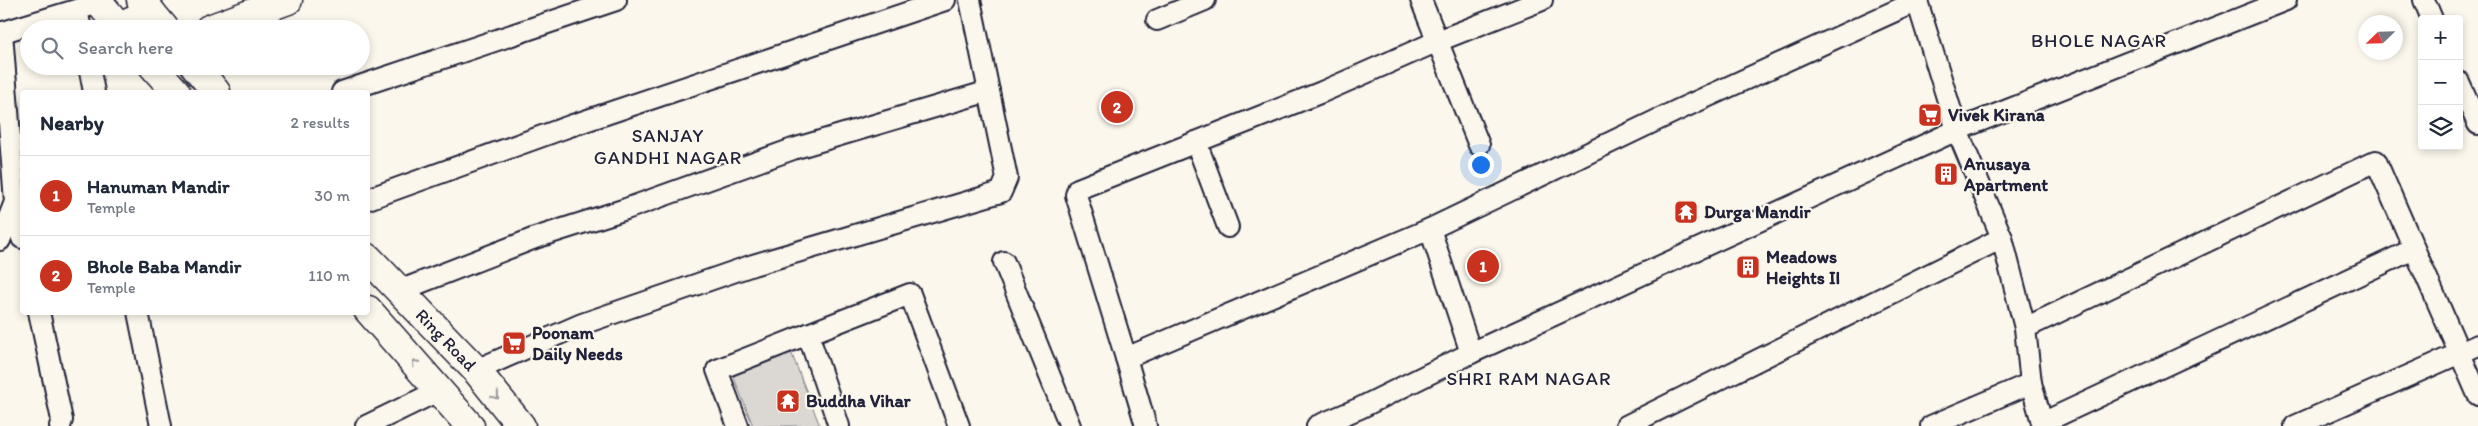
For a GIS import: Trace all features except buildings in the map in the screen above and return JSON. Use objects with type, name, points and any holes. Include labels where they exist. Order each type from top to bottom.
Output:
[{"type":"main road","points":[[234,20],[288,0]]},
{"type":"main road","points":[[89,10],[107,20]]},
{"type":"main road","points":[[136,20],[153,13]]},
{"type":"main road","points":[[161,75],[174,90]]},
{"type":"main road","points":[[202,75],[214,90]]},
{"type":"main road","name":"Ring Road","points":[[370,260],[476,370],[520,426]]},
{"type":"main road","name":"Ring Road","points":[[370,312],[470,426]]},
{"type":"street","points":[[348,90],[616,0]]},
{"type":"street","points":[[370,198],[570,126],[945,0]]},
{"type":"street","points":[[476,370],[582,324],[753,265],[1001,192],[1007,178],[970,0]]},
{"type":"street","points":[[1157,20],[1205,0]]},
{"type":"street","points":[[1421,0],[1479,145]]},
{"type":"street","points":[[1146,426],[1076,195],[1078,188],[1322,92],[1438,41],[1542,0]]},
{"type":"street","points":[[1126,358],[1430,229],[1678,110],[1917,0],[1957,130],[2002,238],[2025,328],[2031,383],[2042,424],[2414,249]]},
{"type":"street","points":[[1317,426],[1360,408],[1470,353],[1957,130],[2286,0]]},
{"type":"street","points":[[2424,0],[2430,15]]},
{"type":"street","points":[[49,20],[89,10]]},
{"type":"street","points":[[20,27],[1,32],[15,202],[20,228]]},
{"type":"street","points":[[91,75],[94,90]]},
{"type":"street","points":[[2463,91],[2478,124]]},
{"type":"street","points":[[399,291],[535,238],[626,209],[793,149],[989,92]]},
{"type":"street","points":[[1196,142],[1228,227]]},
{"type":"street","points":[[2025,328],[2376,161],[2478,395]]},
{"type":"street","points":[[0,240],[15,202]]},
{"type":"street","points":[[1430,229],[1470,353]]},
{"type":"street","points":[[1626,426],[2002,238]]},
{"type":"street","points":[[1004,262],[1070,426]]},
{"type":"street","points":[[738,426],[717,370],[910,294],[959,426]]},
{"type":"street","points":[[40,315],[62,420],[60,426]]},
{"type":"street","points":[[139,315],[161,426]]},
{"type":"street","points":[[808,334],[839,426]]},
{"type":"street","points":[[2295,426],[2478,345]]},
{"type":"street","points":[[1931,426],[2031,383]]},
{"type":"street","points":[[366,426],[440,390]]},
{"type":"shaded area","points":[[791,352],[820,426],[753,426],[733,375]]},
{"type":"place","name":"Bhole Baba Mandir","points":[[1117,107]]},
{"type":"place","name":"Vivek Kirana","points":[[1930,115]]},
{"type":"place","name":"Anusaya Apartment","points":[[1946,174]]},
{"type":"place","name":"Durga Mandir","points":[[1686,212]]},
{"type":"place","name":"Hanuman Mandir","points":[[1483,266]]},
{"type":"place","name":"Meadows Heights II","points":[[1748,267]]},
{"type":"place","name":"Poonam Daily Needs","points":[[514,343]]},
{"type":"place","name":"Buddha Vihar","points":[[788,401]]},
{"type":"district","name":"BHOLE NAGAR","points":[[2099,40]]},
{"type":"district","name":"SANJAY GANDHI NAGAR","points":[[668,146]]},
{"type":"district","name":"SHRI RAM NAGAR","points":[[1529,378]]}]
